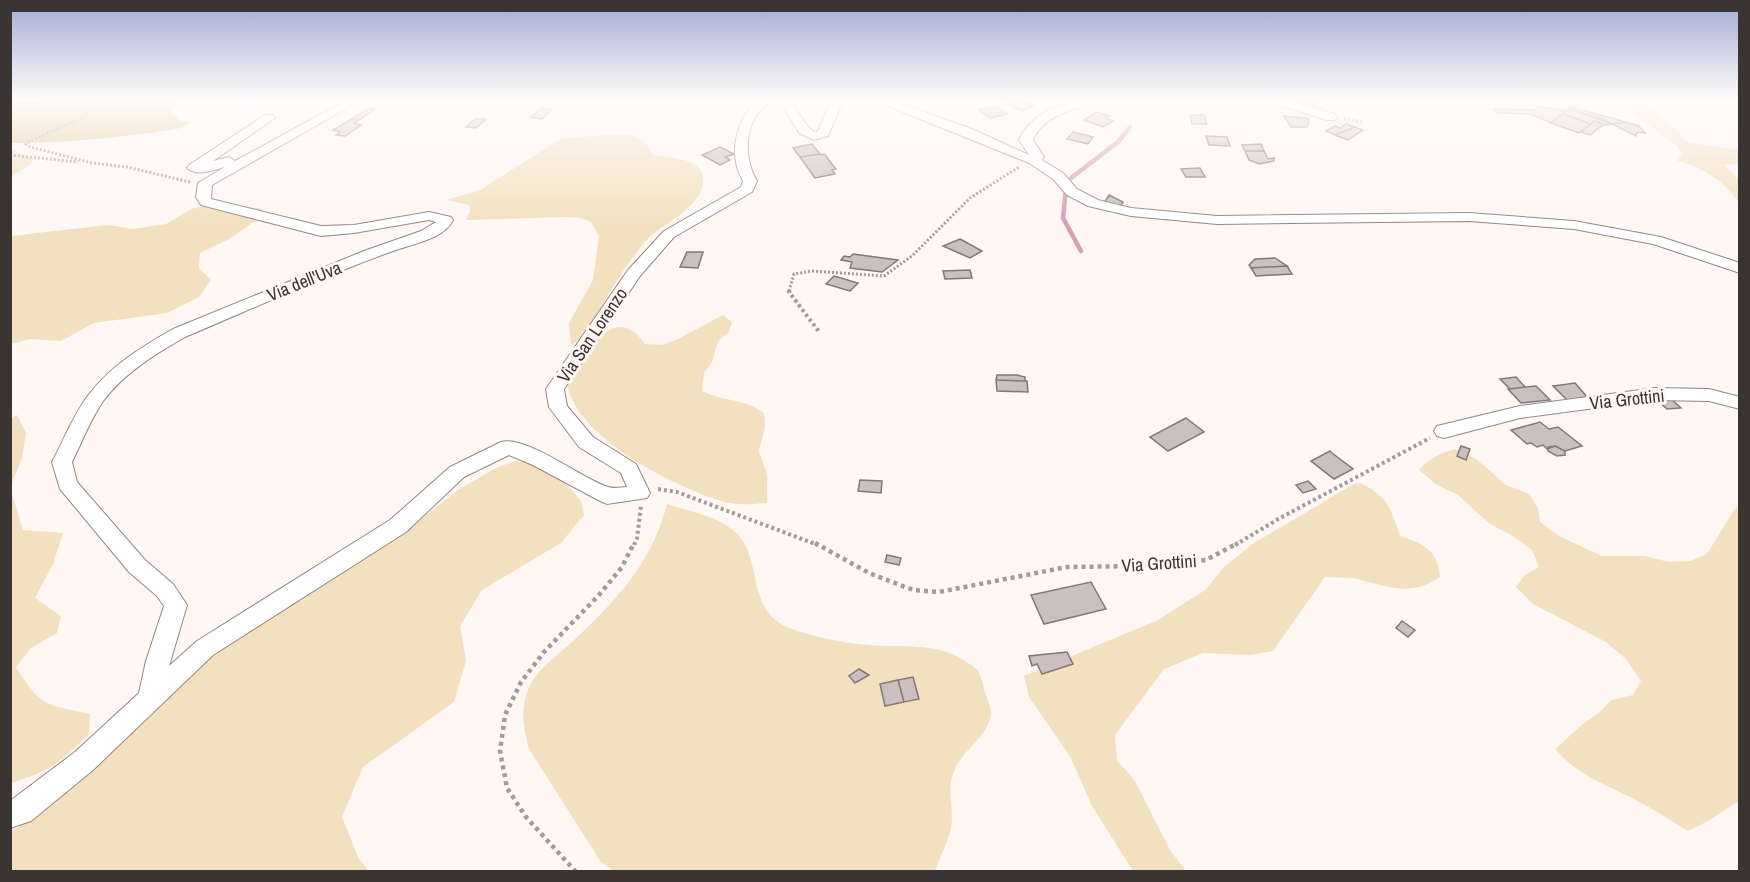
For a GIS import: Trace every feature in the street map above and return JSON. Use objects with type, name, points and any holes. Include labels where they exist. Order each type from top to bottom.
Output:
[{"type":"street","points":[[234,141],[194,168],[209,167],[257,152]]},
{"type":"street","points":[[205,183],[277,141]]},
{"type":"street","name":"Via San Lorenzo","points":[[638,489],[629,469],[586,442],[558,406],[555,389],[634,273],[669,234],[747,189],[750,181],[742,164],[743,141]]},
{"type":"street","points":[[987,141],[1023,158],[1033,160],[1058,176],[1072,192],[1093,203],[1131,212],[1217,220],[1469,217],[1574,225],[1656,240],[1740,268]]},
{"type":"street","points":[[1027,141],[1037,157],[1033,160]]},
{"type":"street","name":"Via dell'Uva","points":[[151,696],[158,661],[176,605],[165,590],[137,566],[67,484],[62,462],[97,396],[126,368],[151,349],[179,333],[369,254],[433,231],[440,228],[446,220],[429,216],[354,229],[321,231],[206,202],[203,197],[205,183]]},
{"type":"street","name":"Via Grottini","points":[[1444,431],[1520,412],[1655,394],[1709,395],[1740,403]]},
{"type":"street","points":[[10,815],[21,812],[84,761],[205,648],[398,526],[457,472],[508,447],[540,460],[607,496],[638,489]]},
{"type":"path","points":[[32,141],[26,144],[27,147],[92,163]]},
{"type":"path","points":[[10,155],[127,166],[170,179],[205,183]]},
{"type":"path","points":[[820,333],[789,292],[794,274],[812,271],[884,276],[912,256],[970,198],[1033,160]]},
{"type":"path","name":"Via Grottini","points":[[638,489],[677,492],[809,540],[869,573],[913,590],[939,592],[1067,567],[1142,566],[1206,560],[1444,431]]},
{"type":"path","points":[[576,872],[513,800],[501,774],[499,737],[506,708],[534,662],[587,607],[629,558],[642,519],[638,489]]},
{"type":"shaded area","points":[[11,141],[65,141],[54,142],[11,143]]},
{"type":"shaded area","points":[[557,141],[644,141],[652,155],[680,159],[694,164],[702,173],[703,183],[694,201],[643,244],[583,337],[571,345],[569,323],[593,280],[599,236],[591,222],[581,218],[567,217],[466,220],[470,212],[469,205],[446,200],[480,190]]},
{"type":"shaded area","points":[[1671,141],[1685,141],[1739,150],[1739,164],[1724,165],[1739,179],[1739,202],[1712,176],[1696,167],[1677,161],[1682,155]]},
{"type":"shaded area","points":[[11,149],[33,158],[31,164],[11,177]]},
{"type":"shaded area","points":[[220,202],[262,209],[264,215],[229,239],[200,253],[199,268],[211,280],[199,297],[167,313],[94,323],[61,341],[30,339],[11,344],[11,236],[108,225],[133,229],[166,224],[191,209]]},
{"type":"shaded area","points":[[723,315],[732,322],[728,333],[718,341],[712,362],[704,373],[702,391],[741,402],[764,413],[765,426],[759,451],[767,475],[767,503],[738,504],[721,501],[678,484],[629,457],[588,422],[574,403],[567,383],[591,347],[600,336],[611,329],[622,327],[633,331],[645,344],[662,345]]},
{"type":"shaded area","points":[[17,415],[26,433],[22,458],[11,485],[11,418]]},
{"type":"shaded area","points":[[1455,449],[1475,458],[1506,485],[1529,494],[1538,508],[1540,522],[1559,536],[1602,556],[1645,556],[1669,562],[1690,561],[1707,554],[1734,510],[1739,506],[1739,801],[1688,831],[1643,804],[1589,777],[1563,758],[1555,749],[1599,713],[1611,700],[1633,695],[1641,681],[1627,660],[1606,642],[1533,604],[1516,587],[1525,575],[1539,567],[1532,550],[1513,536],[1490,524],[1458,495],[1437,485],[1419,470],[1436,456]]},
{"type":"shaded area","points":[[515,461],[535,462],[561,478],[581,501],[584,515],[561,543],[482,590],[460,626],[466,661],[454,702],[363,767],[342,817],[359,859],[369,871],[11,872],[11,830],[17,828],[96,763],[200,662],[407,530],[458,490],[496,468]]},
{"type":"shaded area","points":[[1361,483],[1383,499],[1394,518],[1400,536],[1423,545],[1433,554],[1440,577],[1409,589],[1354,578],[1325,577],[1273,651],[1250,655],[1203,653],[1164,669],[1115,735],[1117,760],[1135,781],[1170,850],[1186,871],[1133,871],[1092,806],[1071,758],[1029,697],[1024,676],[1158,620],[1205,590],[1225,566],[1254,543],[1354,484]]},
{"type":"shaded area","points":[[10,487],[23,530],[63,533],[53,564],[35,598],[61,616],[57,633],[31,648],[16,667],[32,690],[46,702],[90,714],[89,734],[70,752],[45,770],[11,783]]},
{"type":"shaded area","points":[[667,504],[711,518],[734,531],[743,541],[749,553],[764,605],[771,616],[783,625],[812,635],[847,642],[932,648],[956,656],[978,671],[991,715],[985,730],[963,756],[954,771],[950,789],[951,826],[935,871],[615,872],[601,862],[529,749],[524,726],[524,703],[529,687],[537,674],[604,611],[631,579],[652,544]]},
{"type":"building","points":[[1208,141],[1228,141],[1230,146],[1209,145]]},
{"type":"building","points":[[812,144],[820,154],[800,157],[793,148]]},
{"type":"building","points":[[1261,144],[1264,151],[1245,151],[1242,145]]},
{"type":"building","points":[[720,147],[734,154],[725,157],[730,160],[720,165],[702,155]]},
{"type":"building","points":[[1245,151],[1264,151],[1268,159],[1274,158],[1274,161],[1259,164],[1249,160]]},
{"type":"building","points":[[825,155],[836,169],[832,170],[835,174],[815,178],[800,157]]},
{"type":"building","points":[[1200,168],[1205,177],[1186,177],[1181,169]]},
{"type":"building","points":[[1109,195],[1123,202],[1120,207],[1104,203]]},
{"type":"building","points":[[960,239],[982,251],[970,258],[943,246]]},
{"type":"building","points":[[687,252],[703,252],[698,268],[680,267]]},
{"type":"building","points":[[853,254],[898,260],[882,272],[850,268],[852,262],[841,260],[844,256],[850,257]]},
{"type":"building","points":[[1275,258],[1287,266],[1251,268],[1249,265],[1255,259]]},
{"type":"building","points":[[1287,266],[1292,274],[1256,276],[1251,268]]},
{"type":"building","points":[[970,270],[972,278],[945,279],[943,271]]},
{"type":"building","points":[[834,276],[858,283],[850,291],[826,284]]},
{"type":"building","points":[[997,375],[1017,375],[1025,377],[1025,381],[996,380]]},
{"type":"building","points":[[1516,377],[1525,387],[1510,389],[1500,379]]},
{"type":"building","points":[[996,380],[1027,381],[1028,392],[997,391]]},
{"type":"building","points":[[1575,383],[1588,398],[1567,400],[1553,386]]},
{"type":"building","points":[[1536,386],[1550,400],[1521,403],[1508,389]]},
{"type":"building","points":[[1671,399],[1681,408],[1667,409],[1657,400]]},
{"type":"building","points":[[1186,418],[1204,432],[1168,451],[1150,437]]},
{"type":"building","points":[[1540,422],[1549,429],[1558,427],[1582,446],[1565,451],[1555,446],[1547,449],[1543,445],[1537,447],[1531,443],[1527,444],[1511,430]]},
{"type":"building","points":[[1461,446],[1470,449],[1466,460],[1457,456]]},
{"type":"building","points":[[1555,446],[1565,451],[1565,455],[1557,456],[1548,451],[1548,447]]},
{"type":"building","points":[[1330,451],[1353,469],[1334,479],[1311,461]]},
{"type":"building","points":[[860,480],[882,481],[881,493],[858,491]]},
{"type":"building","points":[[1308,481],[1316,489],[1303,493],[1296,485]]},
{"type":"building","points":[[887,555],[901,558],[899,565],[885,562]]},
{"type":"building","points":[[1091,582],[1106,609],[1044,624],[1031,595]]},
{"type":"building","points":[[1402,621],[1415,630],[1408,637],[1396,628]]},
{"type":"building","points":[[1067,652],[1073,664],[1042,674],[1037,664],[1032,666],[1029,656]]},
{"type":"building","points":[[859,669],[869,675],[855,683],[849,676]]},
{"type":"building","points":[[913,677],[919,699],[904,702],[898,680]]},
{"type":"building","points":[[898,680],[904,702],[885,706],[880,684]]},
{"type":"waterway","points":[[1071,178],[1119,141]]},
{"type":"waterway","points":[[1066,188],[1063,218],[1081,251]]}]
